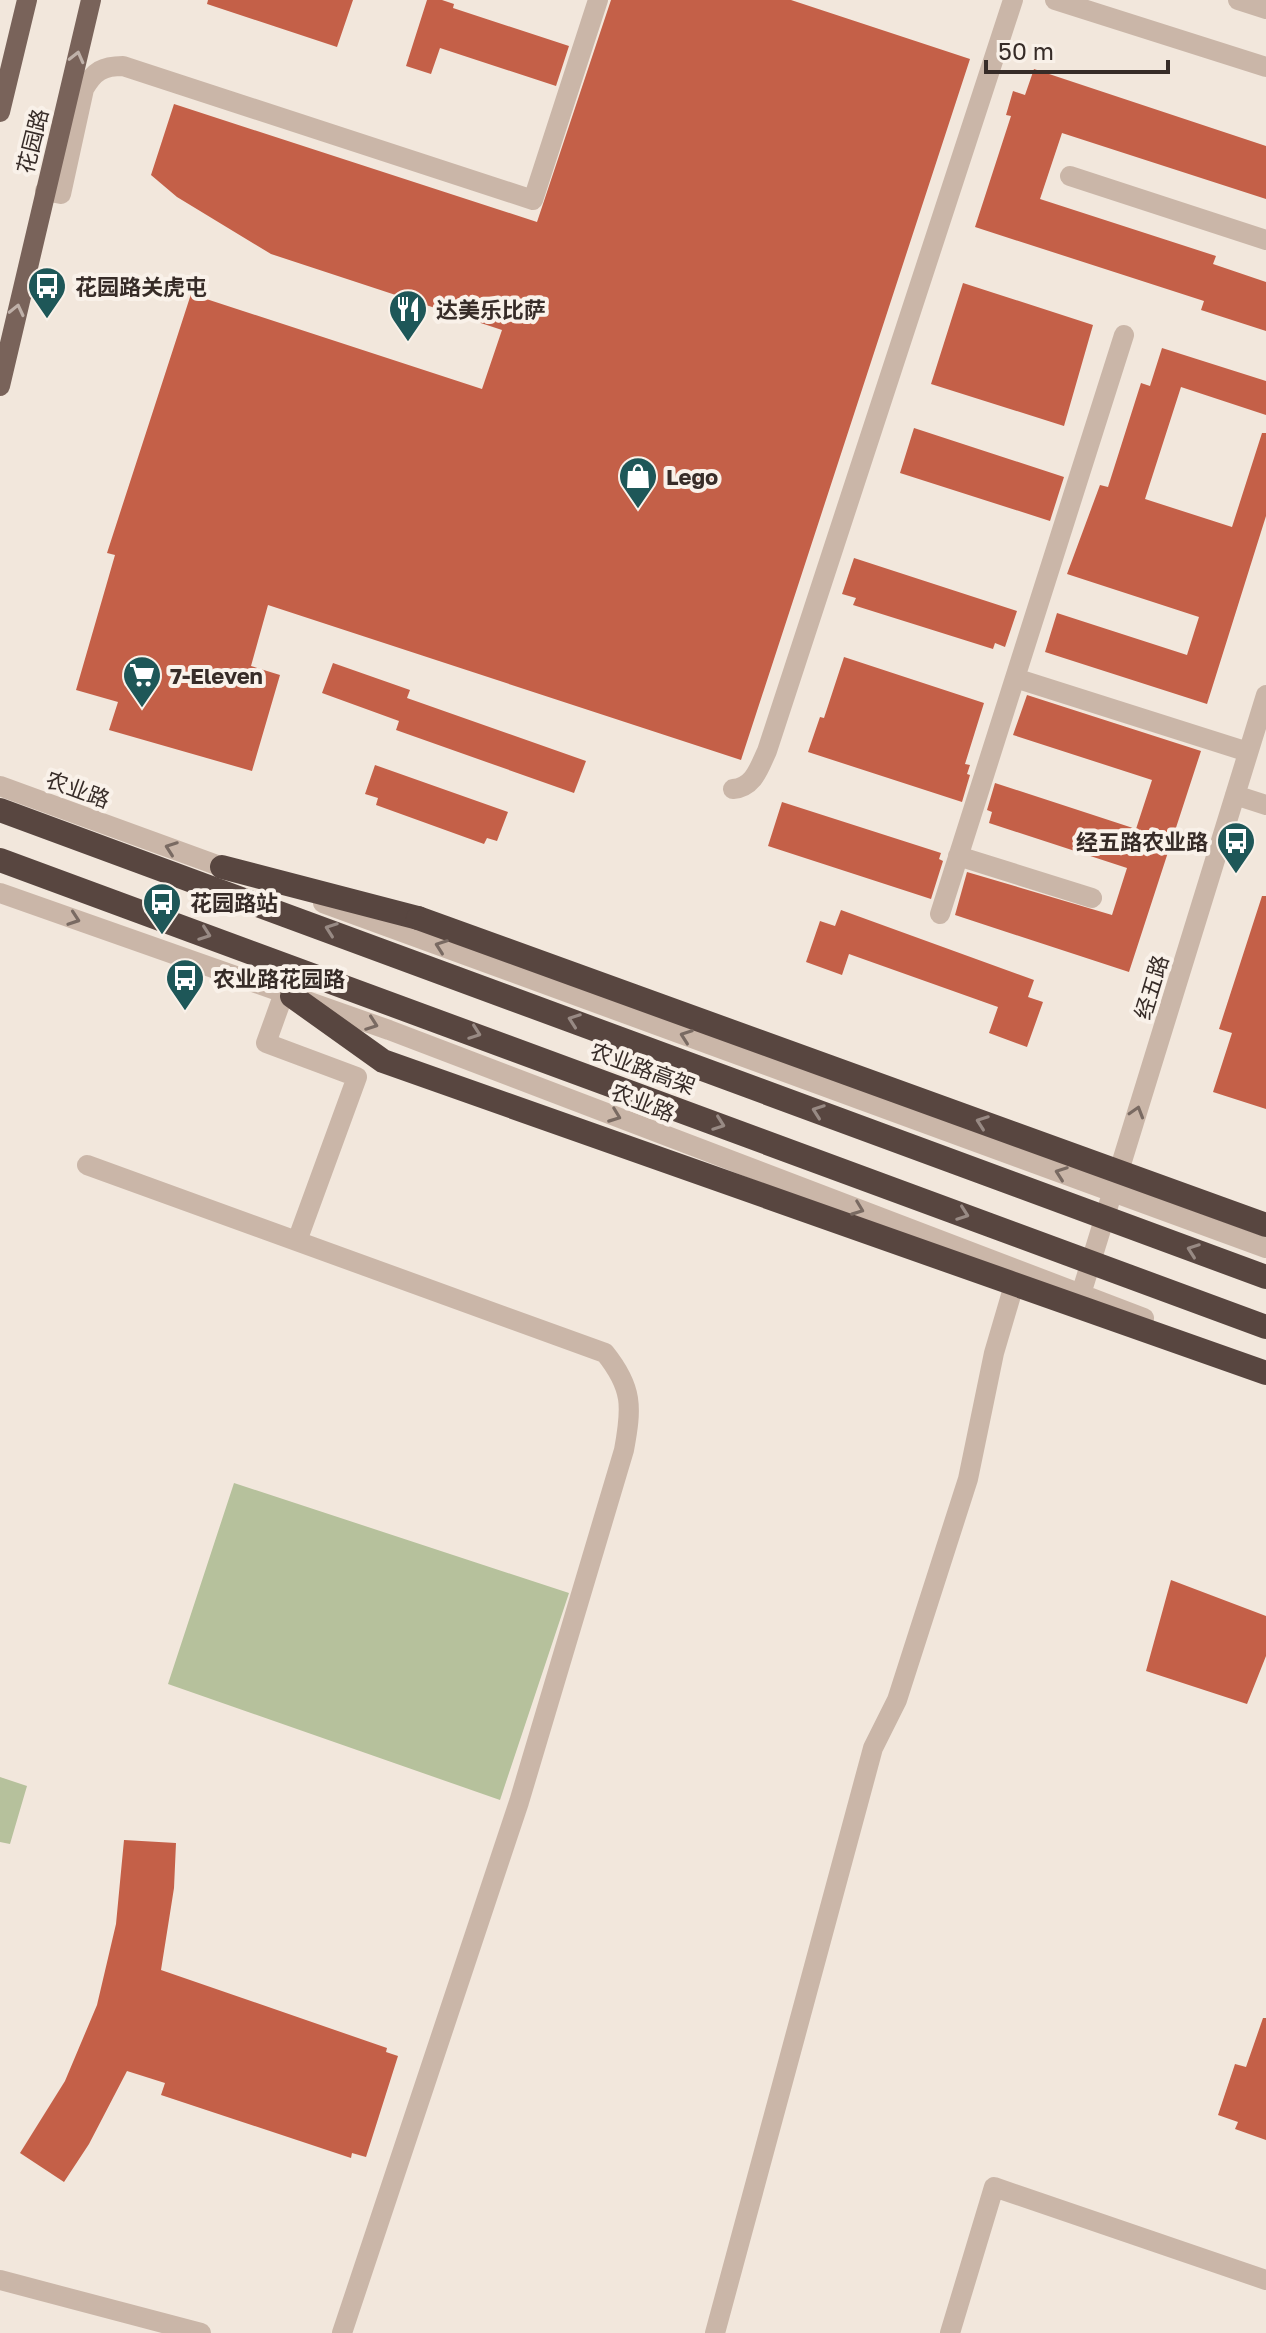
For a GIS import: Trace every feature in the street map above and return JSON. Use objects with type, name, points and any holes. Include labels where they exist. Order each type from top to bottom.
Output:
[{"type":"highway","name":"农业路高架","points":[[0,810],[1266,1277]]},
{"type":"highway","name":"农业路高架","points":[[0,860],[1266,1327]]},
{"type":"highway","points":[[222,867],[418,918],[1266,1225]]},
{"type":"highway","points":[[288,995],[383,1061],[1266,1373]]},
{"type":"main road","name":"花园路","points":[[0,112],[27,0]]},
{"type":"main road","name":"花园路","points":[[0,386],[91,0]]},
{"type":"street","points":[[45,191],[61,194],[84,89],[92,74],[107,66],[123,66],[533,200],[598,0]]},
{"type":"street","points":[[733,789],[742,788],[753,780],[767,751],[1013,0]]},
{"type":"street","points":[[1055,0],[1266,67]]},
{"type":"street","points":[[1238,0],[1266,9]]},
{"type":"street","points":[[1070,176],[1266,240]]},
{"type":"street","points":[[940,914],[1124,335]]},
{"type":"street","points":[[1015,678],[1248,752]]},
{"type":"street","name":"经五路","points":[[1081,1294],[1266,695]]},
{"type":"street","name":"农业路","points":[[0,786],[1266,1248]]},
{"type":"street","points":[[1235,795],[1266,805]]},
{"type":"street","points":[[958,856],[1092,898]]},
{"type":"street","name":"农业路","points":[[0,893],[288,995],[1266,1364]]},
{"type":"street","points":[[288,995],[266,1043],[357,1077],[297,1241]]},
{"type":"street","points":[[87,1165],[605,1353],[629,1392],[624,1450],[519,1802],[342,2333]]},
{"type":"street","points":[[715,2333],[873,1748],[897,1700],[968,1479],[994,1353],[1014,1285]]},
{"type":"street","points":[[950,2333],[994,2187],[1266,2280]]},
{"type":"street","points":[[0,2280],[201,2333]]},
{"type":"green space","points":[[234,1483],[569,1593],[500,1800],[168,1684]]},
{"type":"green space","points":[[0,1777],[27,1786],[10,1844],[0,1842]]},
{"type":"building","points":[[208,0],[353,0],[337,47],[207,4]]},
{"type":"building","points":[[427,0],[442,0],[454,4],[453,8],[569,46],[556,86],[440,48],[431,74],[406,66]]},
{"type":"building","points":[[611,0],[791,0],[970,59],[741,760],[268,605],[251,666],[280,675],[252,771],[109,730],[118,702],[76,690],[115,555],[107,553],[191,294],[482,389],[502,330],[271,254],[177,197],[151,175],[174,104],[537,222]]},
{"type":"building","points":[[1034,69],[1266,146],[1266,199],[1062,133],[1040,199],[1216,256],[1213,264],[1266,282],[1266,331],[1201,310],[1204,301],[975,227],[1011,116],[1006,115],[1013,91],[1025,95]]},
{"type":"building","points":[[963,283],[1093,325],[1064,426],[931,384]]},
{"type":"building","points":[[1162,348],[1266,381],[1266,415],[1181,387],[1145,499],[1232,527],[1262,433],[1266,433],[1266,516],[1207,704],[1045,652],[1057,613],[1187,655],[1199,617],[1067,574],[1100,485],[1108,487],[1141,383],[1150,386]]},
{"type":"building","points":[[914,428],[1064,477],[1050,521],[900,473]]},
{"type":"building","points":[[854,558],[1017,611],[1005,647],[995,643],[993,649],[853,605],[856,598],[842,594]]},
{"type":"building","points":[[844,657],[984,703],[965,764],[970,765],[967,774],[970,775],[962,802],[808,752],[820,717],[824,718]]},
{"type":"building","points":[[333,663],[410,690],[407,698],[586,761],[574,793],[396,730],[399,721],[322,693]]},
{"type":"building","points":[[1027,695],[1201,751],[1129,972],[955,915],[967,872],[1112,915],[1127,868],[989,823],[992,812],[987,810],[995,783],[1136,829],[1152,780],[1013,735]]},
{"type":"building","points":[[375,765],[508,812],[497,841],[487,838],[484,844],[376,805],[378,798],[365,794]]},
{"type":"building","points":[[782,802],[941,853],[939,859],[943,861],[931,899],[768,846]]},
{"type":"building","points":[[1262,896],[1266,896],[1266,1109],[1213,1092],[1232,1033],[1219,1029]]},
{"type":"building","points":[[841,910],[1034,980],[1028,997],[1043,1002],[1027,1047],[989,1033],[998,1007],[849,954],[842,975],[806,962],[820,921],[835,926]]},
{"type":"building","points":[[1171,1580],[1266,1616],[1266,1656],[1247,1704],[1146,1671]]},
{"type":"building","points":[[124,1840],[176,1843],[174,1888],[161,1970],[387,2048],[386,2052],[398,2056],[366,2157],[352,2153],[351,2158],[161,2095],[165,2083],[127,2071],[89,2144],[64,2182],[20,2153],[65,2081],[97,2005],[116,1924]]},
{"type":"building","points":[[1263,2018],[1266,2018],[1266,2140],[1235,2129],[1238,2122],[1218,2115],[1235,2064],[1246,2067]]},
{"type":"place","name":"花园路关虎屯","points":[[47,320]]},
{"type":"place","name":"达美乐比萨","points":[[408,343]]},
{"type":"place","name":"Lego","points":[[638,510]]},
{"type":"place","name":"7-Eleven","points":[[142,709]]},
{"type":"place","name":"经五路农业路","points":[[1236,875]]},
{"type":"place","name":"花园路站","points":[[162,936]]},
{"type":"place","name":"农业路花园路","points":[[185,1012]]}]
